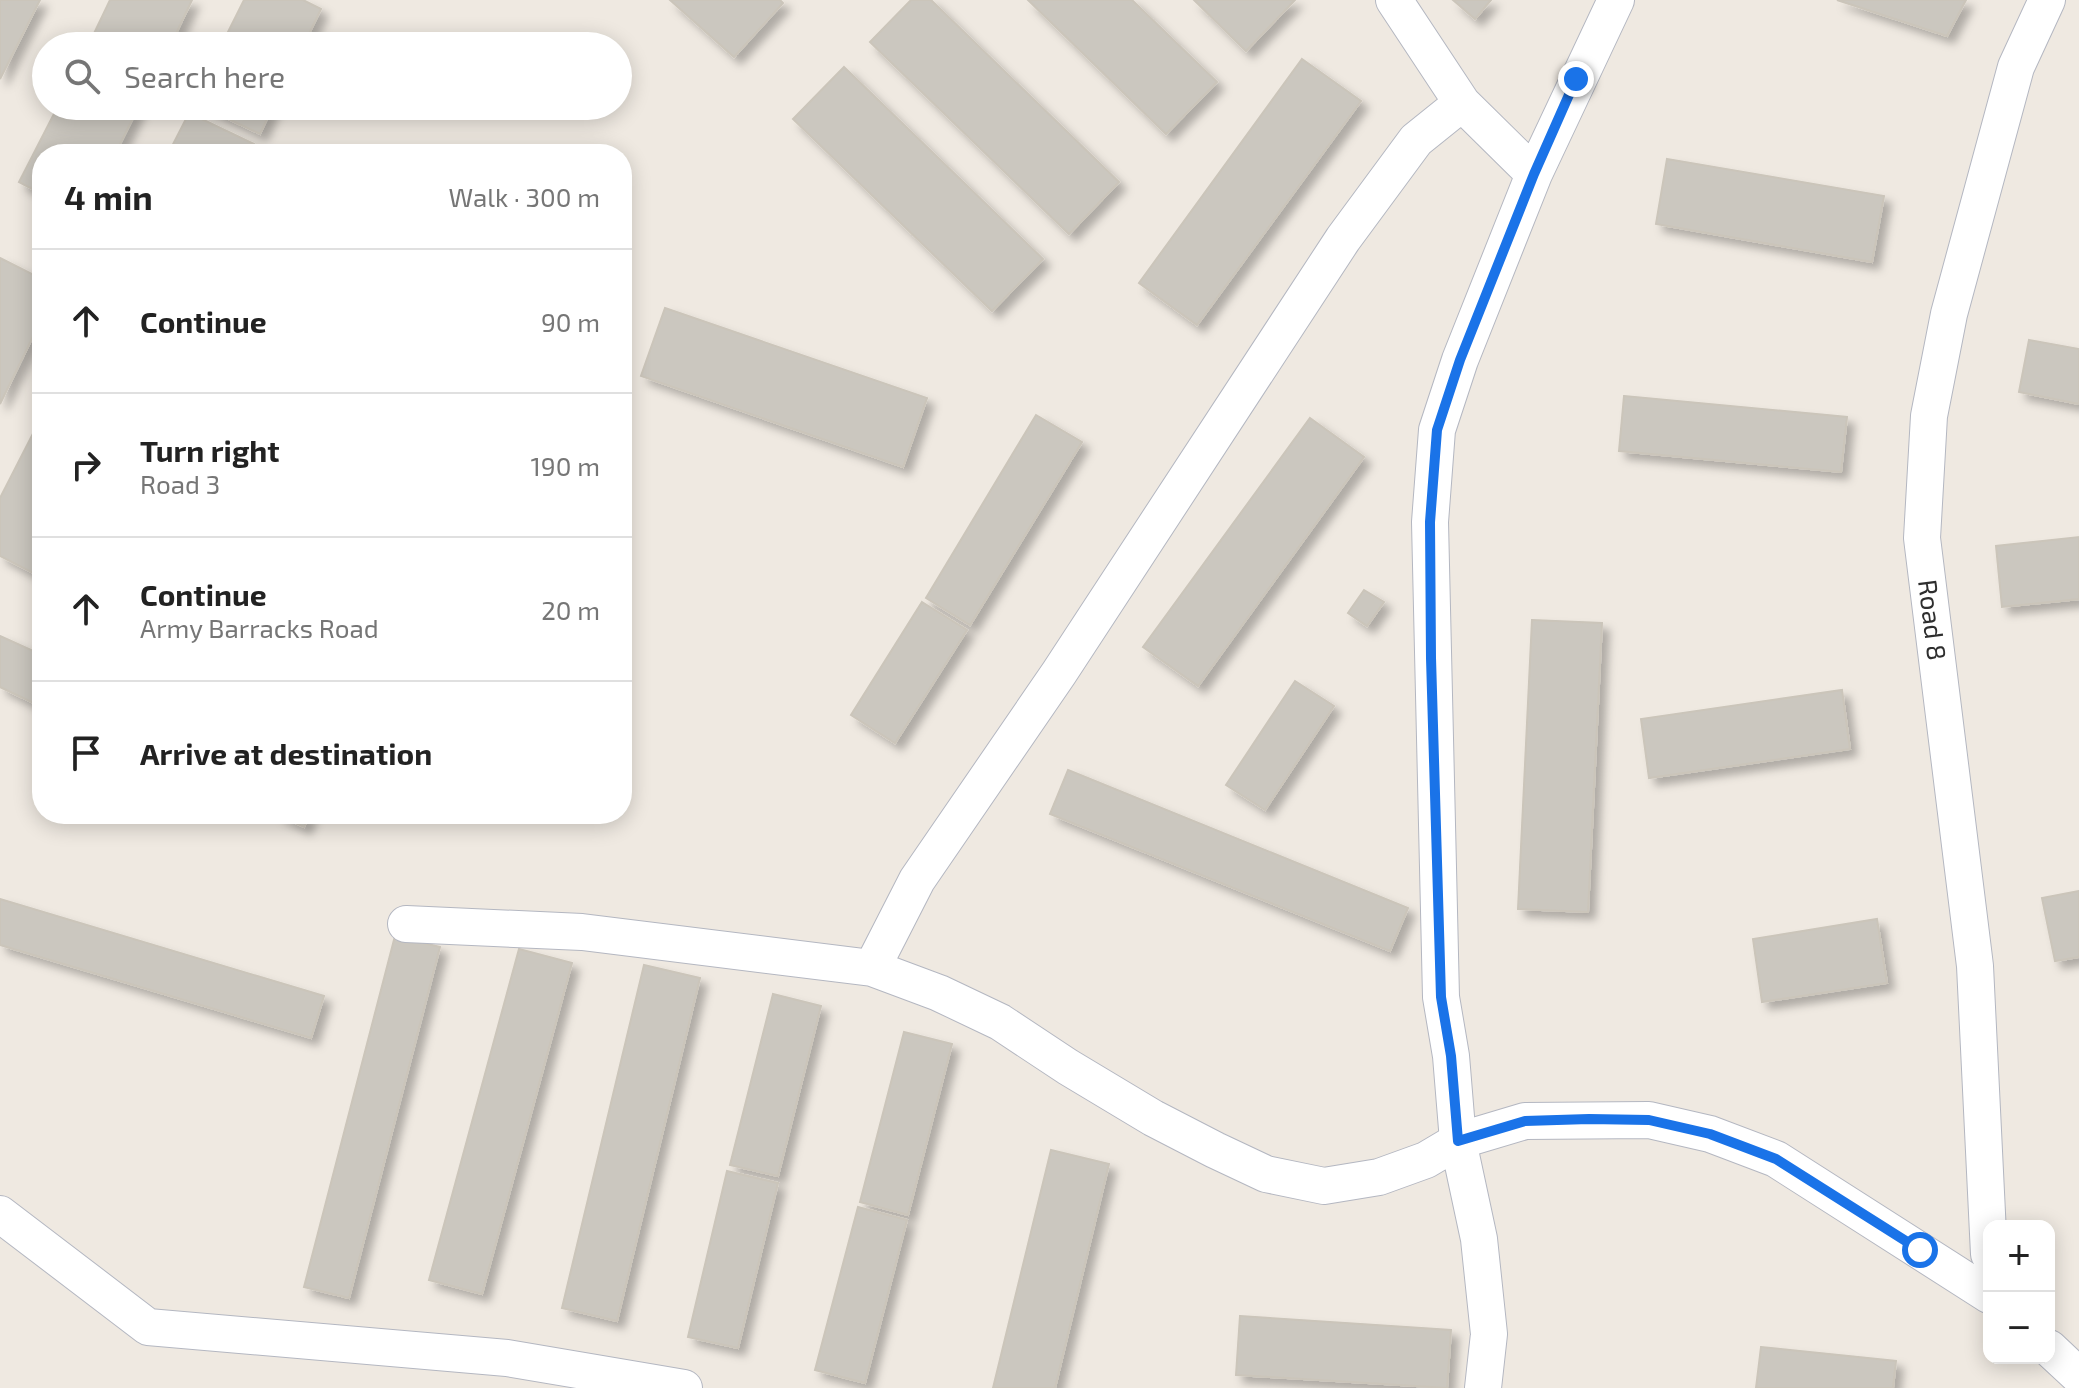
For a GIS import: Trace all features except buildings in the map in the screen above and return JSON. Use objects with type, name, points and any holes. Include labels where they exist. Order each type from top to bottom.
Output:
[{"type":"street","points":[[1394,0],[1462,103],[1534,174]]},
{"type":"street","points":[[1483,1388],[1489,1334],[1479,1239],[1458,1141],[1451,1056],[1441,997],[1430,522],[1437,430],[1460,360],[1534,174],[1616,0]]},
{"type":"street","name":"Road 8","points":[[1987,1220],[1975,966],[1922,538],[1929,416],[1949,314],[2016,67],[2047,0]]},
{"type":"street","points":[[872,968],[917,880],[1059,673],[1343,239],[1416,140],[1462,103]]},
{"type":"street","points":[[406,924],[582,932],[872,968],[939,993],[1000,1022],[1153,1118],[1266,1174],[1324,1186],[1379,1177],[1426,1160],[1458,1141],[1525,1121],[1649,1120],[1710,1134],[1776,1159],[1984,1292]]},
{"type":"street","points":[[0,1214],[148,1327],[507,1358],[684,1388]]},
{"type":"street","points":[[2055,1354],[2079,1376]]},
{"type":"route","points":[[1576,79],[1534,174],[1460,360],[1437,430],[1430,522],[1441,997],[1451,1056],[1458,1141],[1525,1121],[1589,1119],[1649,1120],[1710,1134],[1776,1159],[1920,1250]]}]
